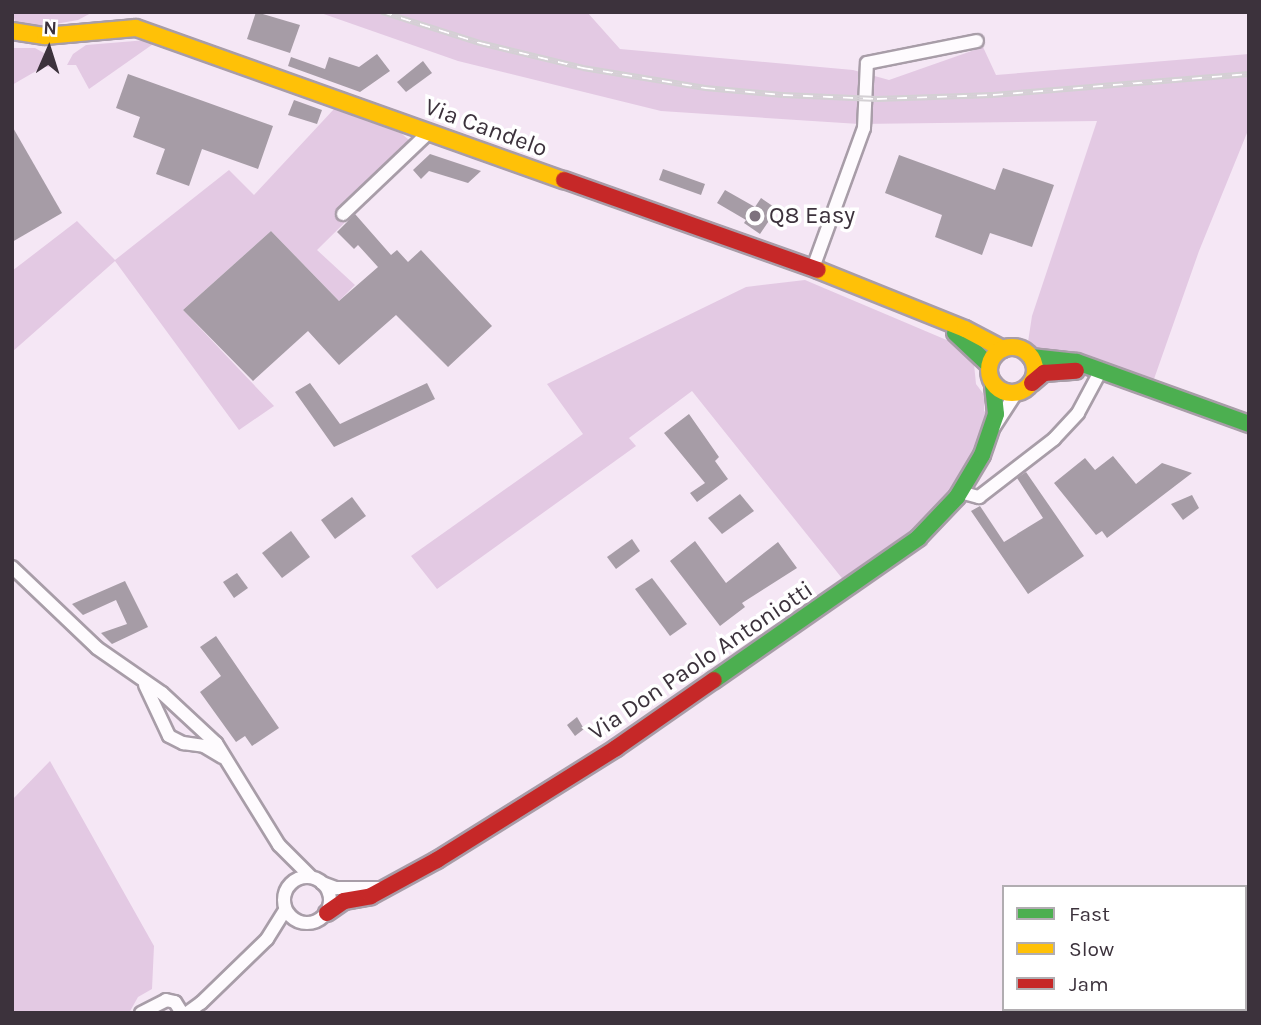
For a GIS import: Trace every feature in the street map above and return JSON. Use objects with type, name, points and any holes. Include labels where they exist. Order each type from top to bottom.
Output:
[{"type":"street","name":"Via Candelo","points":[[12,31],[45,36],[136,27],[813,268],[936,320],[965,329],[1003,349]]},
{"type":"street","points":[[813,268],[864,128],[867,63],[977,41]]},
{"type":"street","points":[[343,214],[429,132]]},
{"type":"street","name":"Via Candelo","points":[[936,320],[966,341],[989,365]]},
{"type":"street","points":[[1100,372],[1058,370],[1044,373],[1016,393],[1003,392],[993,383],[989,365],[1003,349],[1015,347],[1031,357],[1077,362],[1249,424]]},
{"type":"street","points":[[1031,357],[1035,370],[1032,383]]},
{"type":"street","points":[[970,498],[1054,439],[1078,413],[1100,372]]},
{"type":"street","name":"Via Don Paolo Antoniotti","points":[[993,383],[994,428]]},
{"type":"street","name":"Via Don Paolo Antoniotti","points":[[327,913],[344,901],[371,896],[390,886],[616,748],[918,538],[970,498],[994,428],[1016,393]]},
{"type":"street","points":[[12,567],[97,648],[142,682],[162,693],[197,723],[229,761],[279,845],[317,880],[330,900],[327,913],[317,921],[290,926],[267,939],[211,992],[185,1003],[181,1009],[158,1002],[141,1013]]},
{"type":"street","points":[[142,682],[153,698],[161,723],[169,736],[183,743],[214,751],[229,761]]},
{"type":"street","points":[[279,845],[288,886]]},
{"type":"street","points":[[305,923],[293,919],[285,910],[283,897],[288,886],[298,878],[317,880]]},
{"type":"street","name":"Via Don Paolo Antoniotti","points":[[317,880],[336,888],[372,889],[390,886]]},
{"type":"street","points":[[267,939],[285,910]]},
{"type":"shaded area","points":[[12,12],[93,12],[78,20],[44,26],[15,21]]},
{"type":"shaded area","points":[[318,12],[587,12],[620,49],[853,70],[889,80],[983,47],[996,75],[1249,54],[1249,128],[1199,251],[1154,379],[1080,353],[1034,348],[1028,342],[1032,316],[1097,121],[859,124],[661,111],[458,61]]},
{"type":"shaded area","points":[[147,40],[156,42],[89,89],[76,65],[67,65],[73,54],[86,45]]},
{"type":"shaded area","points":[[12,48],[35,48],[44,53],[50,67],[43,67],[12,85]]},
{"type":"shaded area","points":[[334,109],[401,133],[419,149],[317,250],[355,285],[339,301],[271,231],[183,310],[274,406],[239,430],[115,261],[12,352],[12,271],[77,221],[115,260],[229,170],[254,195]]},
{"type":"shaded area","points":[[805,280],[949,341],[965,352],[974,364],[976,384],[985,396],[984,411],[989,415],[976,452],[950,493],[928,519],[914,533],[845,582],[692,391],[629,438],[636,446],[437,589],[411,556],[583,434],[547,384],[746,287]]},
{"type":"shaded area","points":[[50,761],[154,946],[152,989],[138,997],[129,1013],[12,1013],[12,800]]},
{"type":"building","points":[[256,12],[300,25],[290,53],[247,39]]},
{"type":"building","points":[[377,54],[390,71],[360,92],[288,66],[291,57],[325,69],[329,57],[359,67]]},
{"type":"building","points":[[423,61],[432,73],[406,92],[397,82]]},
{"type":"building","points":[[128,74],[273,126],[258,169],[202,149],[189,186],[156,174],[165,149],[133,137],[140,117],[116,108]]},
{"type":"building","points":[[294,100],[322,110],[317,124],[288,115]]},
{"type":"building","points":[[12,126],[62,213],[12,242]]},
{"type":"building","points":[[430,154],[481,171],[468,183],[429,171],[421,179],[413,170]]},
{"type":"building","points":[[899,155],[995,190],[1003,168],[1054,185],[1032,247],[990,233],[982,255],[935,237],[942,215],[885,193]]},
{"type":"building","points":[[663,169],[705,184],[701,195],[659,180]]},
{"type":"building","points":[[725,190],[755,207],[761,198],[777,209],[760,234],[744,223],[746,220],[717,203]]},
{"type":"building","points":[[355,214],[391,255],[397,250],[408,262],[421,250],[492,326],[448,367],[396,315],[339,365],[308,331],[253,381],[183,310],[271,231],[339,301],[378,267],[358,245],[354,249],[337,232]]},
{"type":"building","points":[[310,383],[340,424],[427,383],[435,399],[334,447],[295,392]]},
{"type":"building","points":[[689,414],[719,457],[715,461],[728,479],[697,502],[690,493],[705,483],[664,433]]},
{"type":"building","points":[[1113,456],[1136,484],[1162,463],[1192,473],[1107,538],[1102,531],[1096,535],[1054,483],[1085,458],[1095,470]]},
{"type":"building","points":[[1026,472],[1084,556],[1028,594],[971,511],[980,506],[1004,542],[1043,518],[1017,478]]},
{"type":"building","points":[[740,494],[754,511],[722,534],[708,518]]},
{"type":"building","points":[[1192,495],[1199,508],[1183,520],[1171,504]]},
{"type":"building","points":[[352,497],[366,516],[335,539],[321,520]]},
{"type":"building","points":[[291,531],[310,557],[282,578],[262,553]]},
{"type":"building","points":[[632,539],[640,551],[616,569],[607,557]]},
{"type":"building","points":[[695,541],[726,583],[778,542],[797,568],[742,603],[745,607],[720,626],[670,561]]},
{"type":"building","points":[[237,573],[248,588],[234,598],[223,582]]},
{"type":"building","points":[[652,578],[687,624],[670,636],[635,589]]},
{"type":"building","points":[[125,581],[148,627],[112,644],[101,633],[127,624],[116,600],[83,615],[72,604]]},
{"type":"building","points":[[216,636],[279,728],[252,746],[245,736],[236,742],[200,692],[221,676],[200,647]]},
{"type":"building","points":[[577,717],[584,729],[575,736],[567,725]]},
{"type":"railway","points":[[382,12],[480,43],[583,68],[705,88],[783,95],[877,99],[993,95],[1249,74]]},
{"type":"traffic: fast","points":[[955,333],[989,365]]},
{"type":"traffic: fast","points":[[1031,357],[1077,362],[1249,424]]},
{"type":"traffic: fast","points":[[714,680],[918,538],[957,497],[982,455],[996,414],[993,383]]},
{"type":"traffic: slow","points":[[12,31],[45,36],[136,28],[564,180]]},
{"type":"traffic: slow","points":[[818,270],[965,329],[1003,349]]},
{"type":"traffic: slow","points":[[1012,347],[1028,354],[1035,370],[1028,386],[1012,393],[996,386],[989,370],[996,354],[1012,347]]},
{"type":"traffic: jam","points":[[564,180],[818,270]]},
{"type":"traffic: jam","points":[[1032,383],[1044,373],[1076,371]]},
{"type":"traffic: jam","points":[[327,913],[344,901],[371,896],[437,860],[616,748],[714,680]]},
{"type":"place","name":"Q8 Easy","points":[[755,216]]}]
